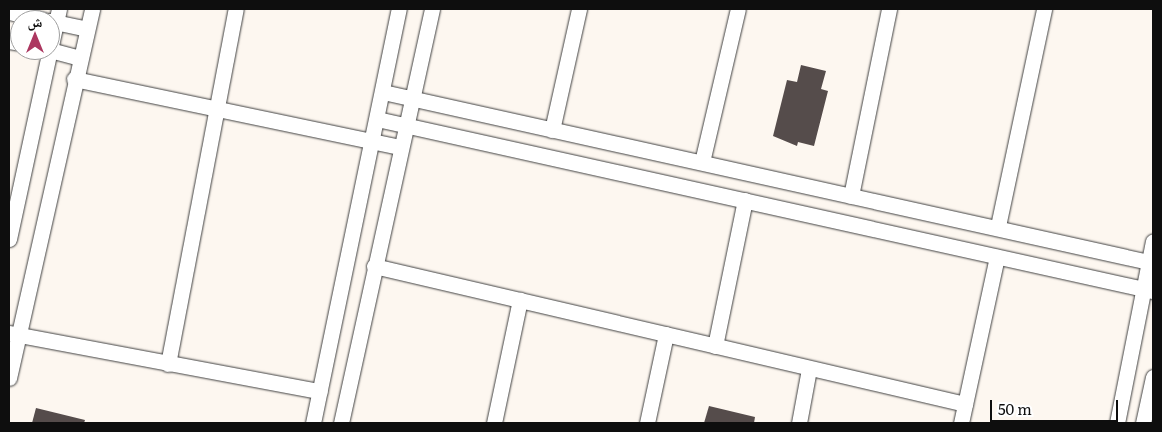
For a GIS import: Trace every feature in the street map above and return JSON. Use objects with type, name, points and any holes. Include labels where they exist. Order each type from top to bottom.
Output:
[{"type":"street","points":[[9,378],[13,334],[92,9]]},
{"type":"street","points":[[168,364],[236,9]]},
{"type":"street","points":[[313,423],[399,9]]},
{"type":"street","points":[[342,423],[399,147],[407,125],[432,9]]},
{"type":"street","points":[[552,130],[579,9]]},
{"type":"street","points":[[702,162],[738,9]]},
{"type":"street","points":[[851,196],[889,9]]},
{"type":"street","points":[[998,226],[1044,9]]},
{"type":"street","points":[[60,20],[88,29]]},
{"type":"street","points":[[60,53],[79,58]]},
{"type":"street","points":[[9,239],[13,189],[47,60]]},
{"type":"street","points":[[74,79],[399,147]]},
{"type":"street","points":[[383,92],[851,196],[998,226],[1151,263]]},
{"type":"street","points":[[377,119],[1149,290]]},
{"type":"street","points":[[716,346],[745,200]]},
{"type":"street","points":[[1117,423],[1149,290],[1153,242]]},
{"type":"street","points":[[961,423],[997,257]]},
{"type":"street","points":[[374,266],[965,404]]},
{"type":"street","points":[[494,423],[520,300]]},
{"type":"street","points":[[13,334],[320,391]]},
{"type":"street","points":[[647,423],[666,334]]},
{"type":"street","points":[[799,423],[809,369]]},
{"type":"street","points":[[1144,423],[1153,377]]},
{"type":"building","points":[[801,65],[826,71],[821,89],[828,91],[814,146],[798,142],[797,146],[773,136],[787,80],[797,82]]},
{"type":"building","points":[[709,406],[755,417],[754,423],[704,423]]},
{"type":"building","points":[[36,408],[85,420],[84,423],[32,423]]}]
